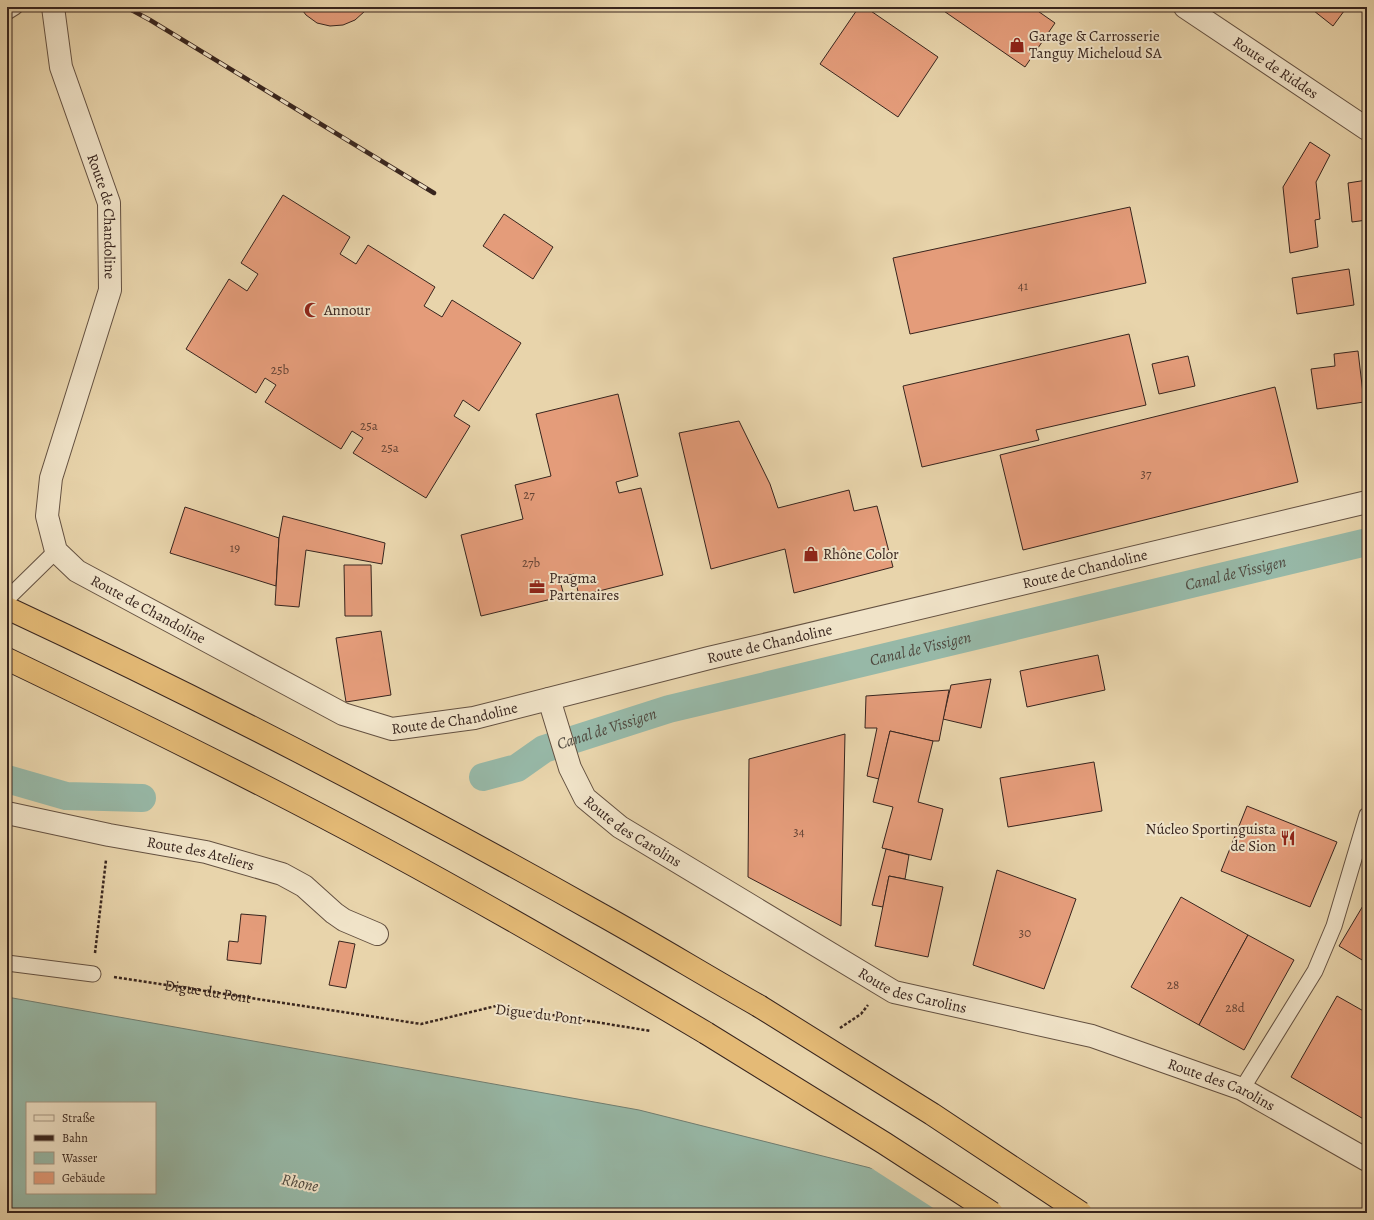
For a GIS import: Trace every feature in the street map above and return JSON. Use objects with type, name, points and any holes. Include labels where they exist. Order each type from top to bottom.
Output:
[{"type":"highway","points":[[7,608],[198,700],[374,791],[602,915],[759,1006],[932,1114],[1081,1213]]},
{"type":"highway","points":[[7,659],[167,737],[384,849],[492,909],[706,1033],[884,1143],[992,1213]]},
{"type":"street","name":"Route de Chandoline","points":[[53,7],[61,67],[109,202],[110,274],[110,290],[51,478],[47,516],[56,551],[77,571],[342,714],[392,729],[474,718],[708,658],[1367,502]]},
{"type":"street","name":"Route de Riddes","points":[[1185,7],[1367,129]]},
{"type":"street","name":"Route des Carolins","points":[[548,699],[570,768],[585,798],[620,827],[894,992],[1092,1036],[1242,1089],[1367,1160]]},
{"type":"street","name":"Route des Ateliers","points":[[7,813],[109,835],[206,852],[282,874],[304,886],[344,920],[377,934]]},
{"type":"lane","points":[[7,12],[15,7]]},
{"type":"lane","points":[[7,599],[56,551]]},
{"type":"lane","points":[[1242,1089],[1315,971],[1334,926],[1367,815]]},
{"type":"lane","points":[[7,963],[93,974]]},
{"type":"path","points":[[93,974],[109,835]]},
{"type":"path","name":"Digue du Pont","points":[[93,974],[420,1024],[496,1006],[652,1031]]},
{"type":"path","points":[[836,1031],[861,1014],[884,986]]},
{"type":"water","name":"Rhone","points":[[7,997],[639,1110],[1050,1213],[7,1213]]},
{"type":"pier","points":[[865,1164],[1050,1211],[1052,1213],[941,1213]]},
{"type":"building","points":[[300,7],[366,7],[365,11],[355,20],[343,25],[330,26],[317,23],[306,15]]},
{"type":"building","points":[[859,7],[865,7],[938,57],[898,117],[820,64]]},
{"type":"building","name":"Garage & Carrosserie Tanguy Micheloud SA","points":[[938,7],[1032,7],[1055,23],[1025,67]]},
{"type":"building","points":[[1309,7],[1347,7],[1333,26]]},
{"type":"building","points":[[1310,142],[1330,155],[1316,182],[1320,219],[1315,220],[1318,247],[1290,253],[1283,187]]},
{"type":"building","points":[[1367,180],[1367,220],[1352,222],[1348,183]]},
{"type":"building","points":[[283,195],[350,237],[340,254],[356,264],[368,245],[435,287],[424,306],[442,317],[452,300],[521,343],[479,411],[463,400],[454,416],[470,426],[426,498],[353,453],[363,438],[352,431],[341,449],[265,402],[276,385],[265,378],[256,393],[186,349],[229,279],[247,291],[258,274],[241,263]]},
{"type":"building","points":[[1130,207],[1146,283],[910,334],[893,258]]},
{"type":"building","points":[[504,214],[553,247],[533,279],[483,246]]},
{"type":"building","points":[[1349,269],[1354,305],[1297,314],[1292,278]]},
{"type":"building","points":[[1129,334],[1146,405],[1036,430],[1039,440],[922,467],[903,386]]},
{"type":"building","points":[[1358,351],[1364,402],[1317,409],[1311,369],[1335,366],[1334,354]]},
{"type":"building","points":[[1188,356],[1195,386],[1159,394],[1152,364]]},
{"type":"building","points":[[1275,387],[1298,482],[1023,550],[1000,455]]},
{"type":"building","points":[[618,394],[638,476],[616,482],[619,493],[641,488],[663,575],[579,596],[574,574],[559,577],[564,596],[481,616],[461,535],[523,519],[515,485],[551,476],[536,414]]},
{"type":"building","points":[[739,421],[770,484],[778,508],[849,490],[854,511],[877,506],[893,567],[794,593],[785,549],[711,569],[679,433]]},
{"type":"building","points":[[185,507],[279,538],[276,586],[170,553]]},
{"type":"building","points":[[283,516],[385,543],[382,564],[306,550],[299,607],[275,605],[279,538]]},
{"type":"building","points":[[344,565],[371,565],[372,616],[345,616]]},
{"type":"building","points":[[381,631],[391,695],[346,702],[336,638]]},
{"type":"building","points":[[1098,655],[1105,690],[1027,707],[1020,671]]},
{"type":"building","points":[[991,679],[981,728],[943,719],[951,685]]},
{"type":"building","points":[[949,690],[939,741],[890,731],[879,779],[867,776],[877,728],[865,728],[866,696]]},
{"type":"building","points":[[890,731],[933,741],[918,802],[943,809],[931,860],[882,848],[893,807],[873,802]]},
{"type":"building","points":[[845,734],[841,926],[748,877],[749,759]]},
{"type":"building","points":[[1094,762],[1102,811],[1008,827],[1000,778]]},
{"type":"building","points":[[1247,806],[1337,842],[1310,907],[1221,871]]},
{"type":"building","points":[[886,849],[909,855],[905,879],[889,876],[883,907],[872,905]]},
{"type":"building","points":[[997,870],[1076,899],[1044,989],[973,965]]},
{"type":"building","points":[[889,876],[943,887],[928,957],[875,946]]},
{"type":"building","points":[[1181,897],[1248,935],[1199,1025],[1131,987]]},
{"type":"building","points":[[1367,899],[1367,963],[1339,946]]},
{"type":"building","points":[[241,914],[266,916],[261,964],[227,960],[229,941],[238,942]]},
{"type":"building","points":[[1248,935],[1294,960],[1244,1050],[1199,1025]]},
{"type":"building","points":[[339,941],[355,944],[346,988],[329,985]]},
{"type":"building","points":[[1337,996],[1367,1013],[1367,1033],[1363,1039],[1367,1041],[1367,1121],[1291,1077]]},
{"type":"waterway","name":"Canal de Vissigen","points":[[483,777],[517,768],[544,749],[669,709],[1367,542]]},
{"type":"waterway","name":"Canal de Vissigen","points":[[7,779],[66,796],[142,798]]},
{"type":"railway","points":[[126,7],[150,20],[434,193]]},
{"type":"place","name":"Garage & Carrosserie Tanguy Micheloud SA","points":[[1017,45]]},
{"type":"place","name":"Annour","points":[[312,310]]},
{"type":"place","name":"Rhône Color","points":[[811,554]]},
{"type":"place","name":"Pragma Partenaires","points":[[537,587]]},
{"type":"place","name":"Núcleo Sportinguista de Sion","points":[[1288,838]]}]
